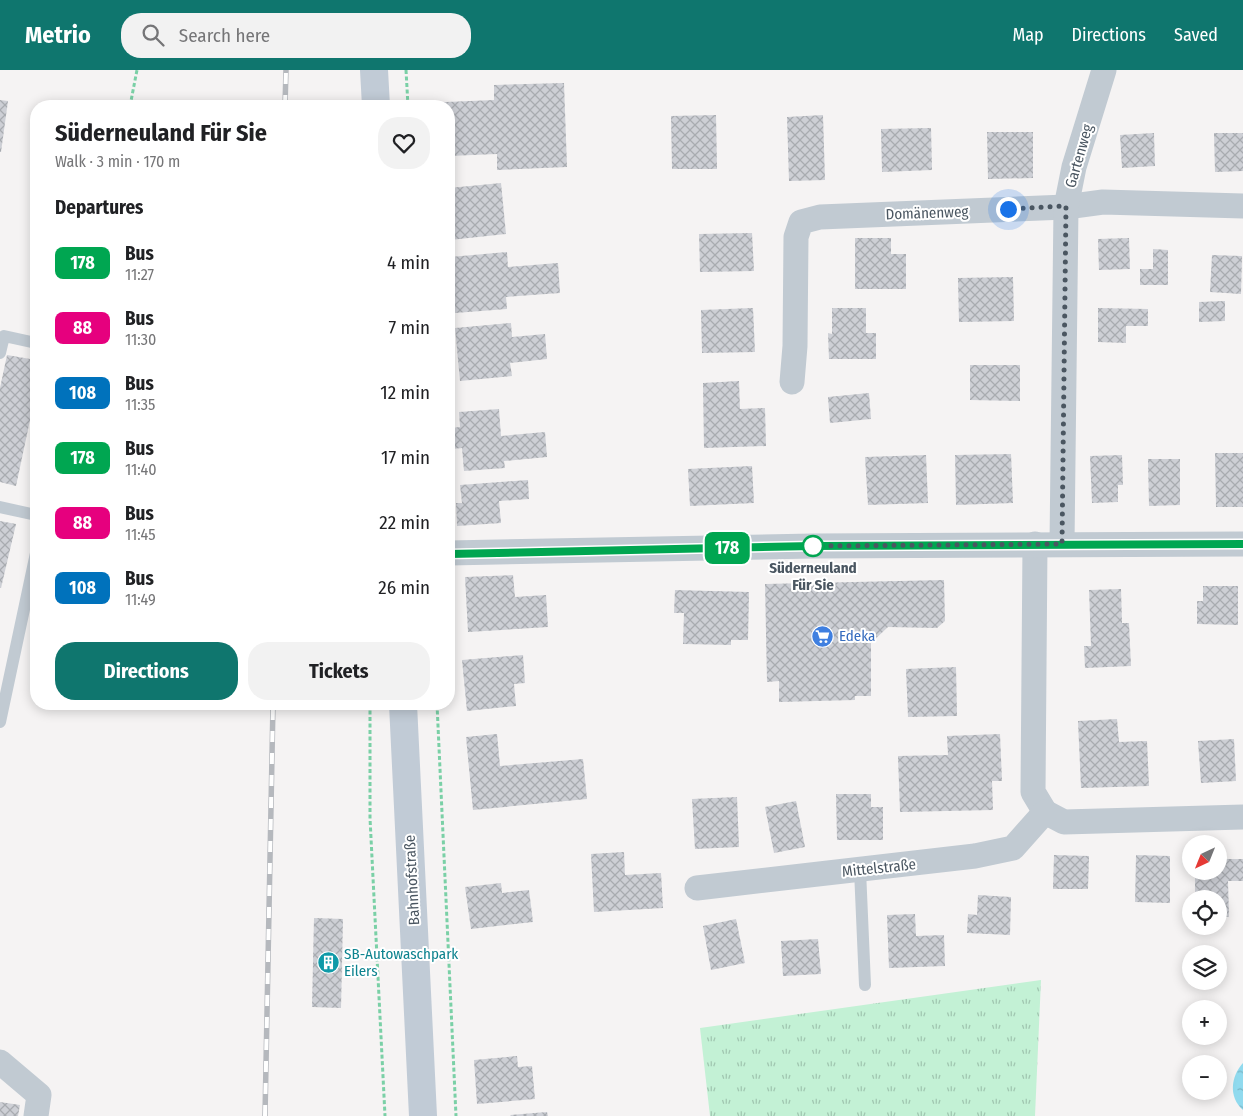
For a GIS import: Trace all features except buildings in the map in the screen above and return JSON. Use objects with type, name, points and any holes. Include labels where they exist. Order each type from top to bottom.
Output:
[{"type":"main road","points":[[374,70],[376,100]]},
{"type":"main road","name":"Bahnhofstraße","points":[[403,710],[423,1116]]},
{"type":"street","name":"Gartenweg","points":[[1062,544],[1066,206],[1074,167],[1104,70]]},
{"type":"street","name":"Domänenweg","points":[[792,382],[795,346],[796,237],[801,222],[820,217],[1066,206],[1103,202],[1243,206]]},
{"type":"street","points":[[1035,544],[1033,792],[1045,812],[1064,822],[1243,817]]},
{"type":"street","points":[[455,554],[1035,544],[1243,544]]},
{"type":"street","name":"Mittelstraße","points":[[697,888],[945,861],[1013,848],[1045,812]]},
{"type":"street","points":[[0,1062],[39,1095],[36,1116]]},
{"type":"lane","points":[[0,353],[4,336],[30,342]]},
{"type":"lane","points":[[0,506],[30,514]]},
{"type":"lane","points":[[0,722],[30,581]]},
{"type":"lane","points":[[860,870],[866,985]]},
{"type":"path","points":[[131,100],[137,70]]},
{"type":"path","points":[[406,70],[408,100]]},
{"type":"path","points":[[370,710],[370,818],[385,1116]]},
{"type":"path","points":[[437,710],[456,1116]]},
{"type":"green space","points":[[1041,980],[1035,1116],[710,1116],[700,1028]]},
{"type":"water","points":[[1243,1063],[1243,1110],[1235,1099],[1233,1086],[1236,1074]]},
{"type":"railway","points":[[285,100],[286,70]]},
{"type":"railway","points":[[265,1116],[273,710]]},
{"type":"bus line","name":"178","points":[[455,554],[813,546],[1243,544]]},
{"type":"place","name":"Süderneuland Für Sie","points":[[813,546]]},
{"type":"place","name":"Edeka","points":[[823,636]]},
{"type":"place","name":"SB-Autowaschpark Eilers","points":[[328,963]]},
{"type":"route","points":[[813,546],[1062,544],[1066,206],[1008,209]]}]
